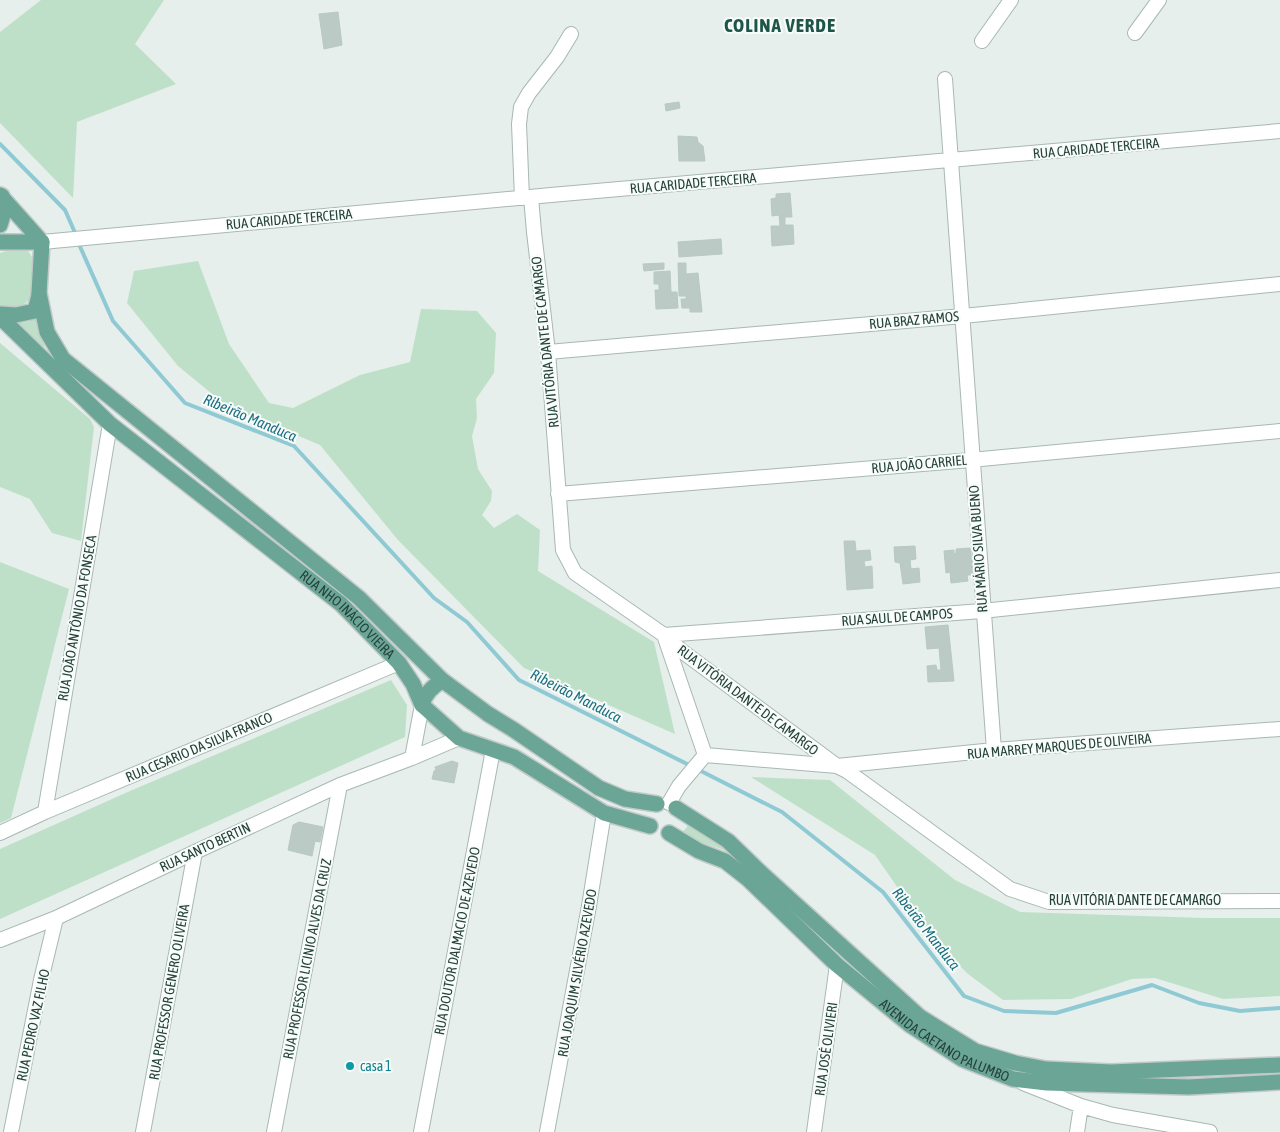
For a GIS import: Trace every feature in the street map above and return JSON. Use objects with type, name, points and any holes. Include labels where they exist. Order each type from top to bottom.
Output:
[{"type":"main road","points":[[0,225],[3,215],[1,196]]},
{"type":"main road","points":[[0,314],[16,315],[35,312],[39,293],[42,242],[1,196]]},
{"type":"main road","points":[[0,242],[42,242]]},
{"type":"main road","points":[[39,293],[47,332],[59,365]]},
{"type":"main road","points":[[0,318],[59,365]]},
{"type":"main road","name":"RUA NHO INÁCIO VIEIRA","points":[[59,365],[110,424],[340,604],[399,663],[413,684],[422,705],[459,738],[514,757],[604,813],[650,826]]},
{"type":"main road","name":"RUA NHO INÁCIO VIEIRA","points":[[59,365],[359,598],[442,680],[488,714],[599,788],[625,798],[667,805]]},
{"type":"main road","points":[[422,705],[424,698],[430,690],[442,680]]},
{"type":"main road","points":[[667,805],[679,813],[679,824],[676,829],[669,833],[657,833],[650,826],[648,816],[650,811],[667,805]]},
{"type":"main road","name":"AVENIDA CAETANO PALUMBO","points":[[667,805],[728,841],[920,1017],[975,1051],[1014,1063],[1046,1069],[1102,1072],[1280,1065]]},
{"type":"main road","name":"AVENIDA CAETANO PALUMBO","points":[[669,833],[699,851],[725,861],[748,880],[837,965],[918,1030],[962,1059],[1013,1079],[1047,1083],[1189,1087],[1280,1082]]},
{"type":"street","points":[[982,41],[1011,0]]},
{"type":"street","points":[[1136,33],[1160,0]]},
{"type":"street","name":"RUA VITÓRIA DANTE DE CAMARGO","points":[[571,34],[521,107],[519,124],[526,197],[534,232],[548,352],[563,550],[575,573],[664,635],[683,652],[837,766],[847,771],[1010,889],[1049,902],[1280,901]]},
{"type":"street","name":"RUA MÁRIO SILVA BUENO","points":[[945,79],[964,316],[971,460],[982,611],[994,750]]},
{"type":"street","name":"RUA CARIDADE TERCEIRA","points":[[42,242],[526,197],[1280,132]]},
{"type":"street","name":"RUA BRAZ RAMOS","points":[[548,352],[964,316],[1280,284]]},
{"type":"street","name":"RUA JOÃO ANTÔNIO DA FONSECA","points":[[45,812],[110,424]]},
{"type":"street","name":"RUA JOÃO CARRIEL","points":[[558,494],[971,460],[1280,431]]},
{"type":"street","name":"RUA SAUL DE CAMPOS","points":[[664,635],[982,611],[1280,580]]},
{"type":"street","points":[[664,635],[702,759],[679,786],[667,805]]},
{"type":"street","name":"RUA CESARIO DA SILVA FRANCO","points":[[0,833],[45,812],[399,663]]},
{"type":"street","points":[[412,758],[422,705]]},
{"type":"street","name":"RUA MARREY MARQUES DE OLIVEIRA","points":[[702,759],[837,766],[994,750],[1280,729]]},
{"type":"street","name":"RUA SANTO BERTIN","points":[[0,940],[56,918],[340,785],[459,738]]},
{"type":"street","name":"RUA DOUTOR DALMACIO DE AZEVEDO","points":[[421,1132],[493,750]]},
{"type":"street","name":"RUA PROFESSOR LICINIO ALVES DA CRUZ","points":[[274,1132],[340,785]]},
{"type":"street","name":"RUA JOAQUIM SILVÉRIO AZEVEDO","points":[[547,1132],[589,906],[604,813]]},
{"type":"street","name":"RUA PROFESSOR GENERO OLIVEIRA","points":[[143,1132],[195,852]]},
{"type":"street","name":"RUA PEDRO VAZ FILHO","points":[[11,1132],[41,980],[56,918]]},
{"type":"street","name":"RUA JOSÉ OLIVIERI","points":[[814,1132],[837,965]]},
{"type":"street","points":[[1013,1079],[1081,1106],[1113,1115],[1210,1132]]},
{"type":"street","points":[[1077,1132],[1081,1106]]},
{"type":"green space","points":[[41,0],[164,0],[135,44],[176,84],[77,122],[73,198],[0,123],[0,32]]},
{"type":"green space","points":[[12,249],[28,251],[32,257],[34,295],[23,305],[15,308],[0,305],[0,253]]},
{"type":"green space","points":[[198,261],[229,344],[269,403],[293,408],[360,375],[410,362],[421,309],[477,311],[496,333],[494,373],[476,399],[477,418],[472,436],[478,469],[492,491],[491,501],[482,515],[494,528],[517,514],[540,530],[538,571],[654,642],[675,734],[524,668],[398,540],[320,445],[227,406],[178,366],[127,303],[134,271]]},
{"type":"green space","points":[[36,318],[45,348],[15,323],[28,322]]},
{"type":"green space","points":[[0,343],[90,419],[94,427],[81,541],[52,533],[30,499],[0,487]]},
{"type":"green space","points":[[0,562],[69,589],[11,818],[0,823]]},
{"type":"green space","points":[[391,680],[407,705],[405,737],[0,919],[0,849],[130,791]]},
{"type":"green space","points":[[751,777],[830,780],[955,880],[1020,912],[1204,918],[1280,918],[1280,996],[1223,999],[1155,978],[1132,979],[1071,999],[1003,1000],[968,974],[934,940],[875,855]]},
{"type":"green space","points":[[688,822],[721,843],[734,856],[724,850],[680,835],[687,827]]},
{"type":"building","points":[[338,12],[342,45],[324,49],[319,14]]},
{"type":"building","points":[[679,102],[680,108],[666,111],[665,104]]},
{"type":"building","points":[[678,136],[697,137],[698,142],[703,146],[705,161],[679,161]]},
{"type":"building","points":[[790,193],[792,217],[785,217],[785,225],[793,225],[794,244],[772,246],[771,226],[780,226],[779,215],[772,216],[771,199],[776,198],[776,194]]},
{"type":"building","points":[[721,239],[722,254],[679,257],[678,242]]},
{"type":"building","points":[[664,263],[664,269],[644,271],[643,264]]},
{"type":"building","points":[[678,263],[686,263],[686,274],[698,273],[702,312],[690,312],[690,308],[682,308],[681,299],[686,299],[686,296],[679,296]]},
{"type":"building","points":[[670,271],[671,292],[677,292],[678,308],[656,309],[655,290],[659,290],[659,284],[654,284],[654,272]]},
{"type":"building","points":[[844,541],[855,541],[856,551],[870,550],[871,560],[864,561],[865,567],[872,566],[873,588],[847,590]]},
{"type":"building","points":[[915,546],[916,559],[910,560],[911,569],[919,568],[920,582],[903,584],[900,563],[895,562],[894,547]]},
{"type":"building","points":[[970,548],[973,575],[967,575],[968,581],[951,583],[950,572],[946,573],[944,551],[954,550],[954,554],[956,549]]},
{"type":"building","points":[[948,625],[954,681],[928,682],[927,666],[936,665],[937,670],[941,670],[939,648],[927,649],[925,627]]},
{"type":"building","points":[[452,761],[458,763],[454,783],[432,779],[436,770],[435,767]]},
{"type":"building","points":[[299,822],[323,827],[320,842],[315,841],[312,856],[288,850],[293,825]]},
{"type":"waterway","name":"Ribeirão Manduca","points":[[0,144],[65,210],[76,235]]},
{"type":"waterway","name":"Ribeirão Manduca","points":[[78,242],[113,321],[185,403],[294,446],[434,598],[467,622],[519,680],[691,766]]},
{"type":"waterway","name":"Ribeirão Manduca","points":[[697,769],[782,812],[883,892],[964,996],[1004,1011],[1056,1013],[1152,985],[1199,1003],[1240,1011],[1280,1008]]},
{"type":"place","name":"casa 1","points":[[350,1066]]},
{"type":"district","name":"COLINA VERDE","points":[[780,25]]}]
